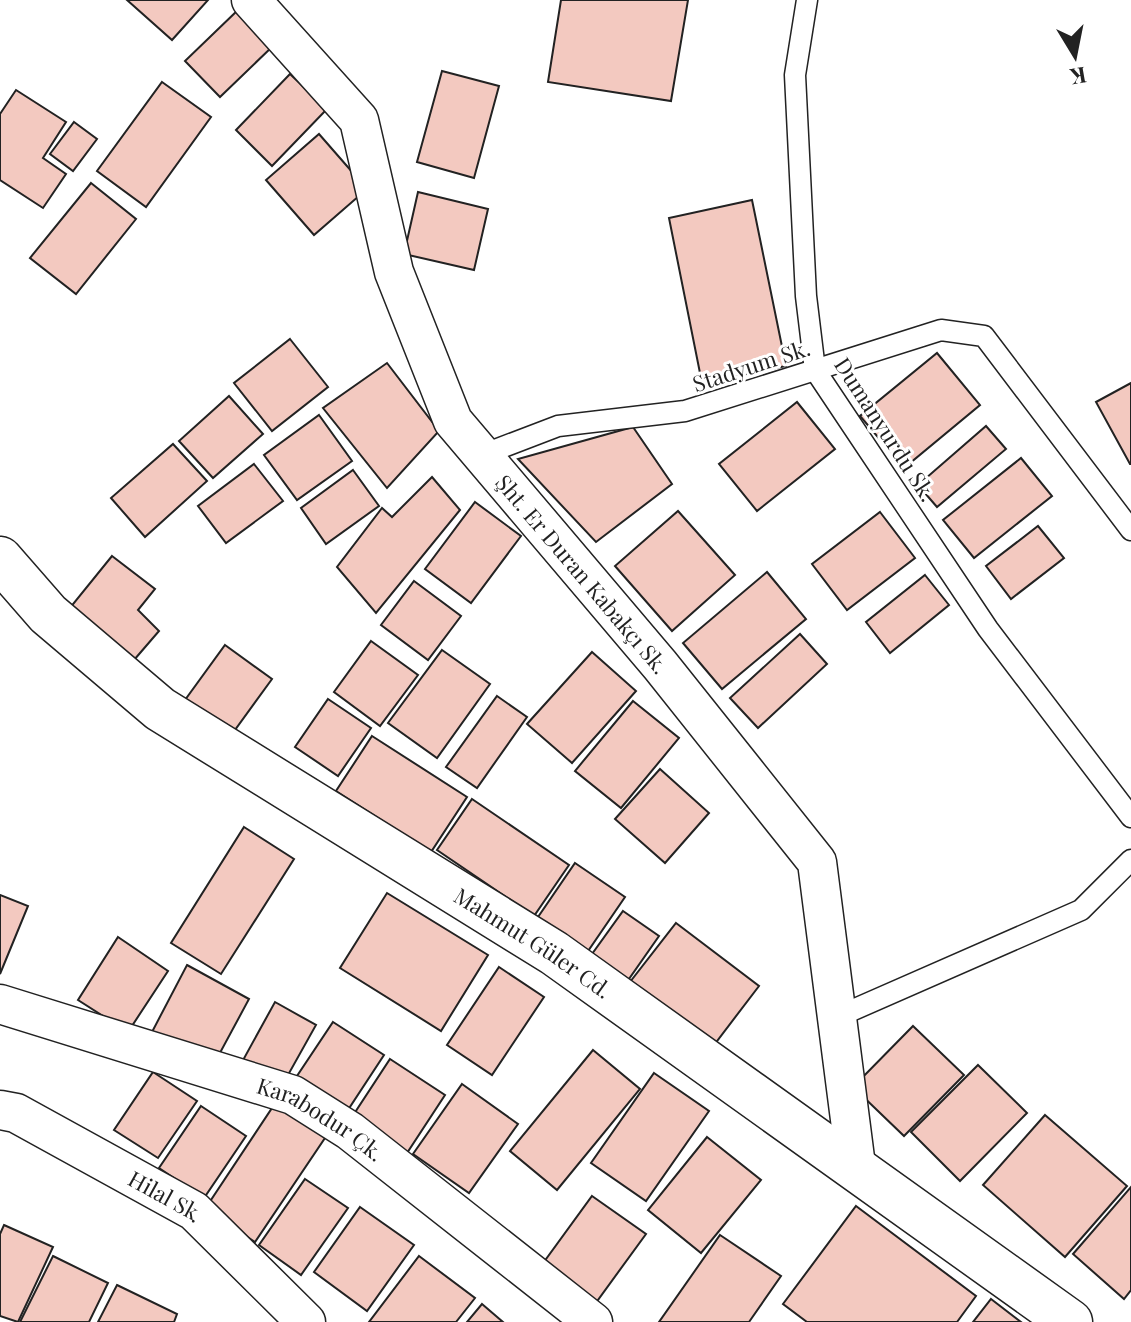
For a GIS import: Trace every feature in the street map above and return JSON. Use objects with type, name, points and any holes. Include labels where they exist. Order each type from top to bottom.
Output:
[{"type":"street","name":"Şht. Er Duran Kabakçı Sk.","points":[[251,0],[359,120],[394,272],[453,421],[660,665],[817,862],[856,1166]]},
{"type":"street","name":"Mahmut Güler Cd.","points":[[0,559],[48,614],[160,709],[554,953],[856,1166],[1070,1322]]},
{"type":"street","name":"Karabodur Çk.","points":[[0,1004],[293,1095],[350,1131],[593,1322]]},
{"type":"street","name":"Hilal Sk.","points":[[0,1110],[16,1113],[194,1211],[306,1322]]},
{"type":"lane","name":"Dumanyurdu Sk.","points":[[807,0],[795,75],[806,296],[815,370],[988,629],[1131,817]]},
{"type":"lane","name":"Stadyum Sk.","points":[[482,455],[558,426],[685,411],[941,330],[984,336],[1131,530]]},
{"type":"lane","points":[[837,1017],[1081,910],[1131,860]]},
{"type":"building","points":[[127,0],[208,0],[172,40]]},
{"type":"building","points":[[561,0],[688,0],[671,101],[548,82]]},
{"type":"building","points":[[239,9],[274,45],[220,97],[185,61]]},
{"type":"building","points":[[442,71],[499,86],[474,178],[417,162]]},
{"type":"building","points":[[290,74],[327,109],[272,166],[236,130]]},
{"type":"building","points":[[162,82],[211,117],[146,207],[97,171]]},
{"type":"building","points":[[16,90],[66,122],[43,158],[66,174],[43,208],[0,180],[0,114]]},
{"type":"building","points":[[74,122],[97,139],[73,171],[50,154]]},
{"type":"building","points":[[319,134],[367,189],[314,235],[266,180]]},
{"type":"building","points":[[91,183],[136,219],[76,294],[30,258]]},
{"type":"building","points":[[418,192],[488,209],[474,270],[404,254]]},
{"type":"building","points":[[752,200],[786,366],[702,383],[669,218]]},
{"type":"building","points":[[290,339],[328,387],[272,431],[234,383]]},
{"type":"building","points":[[937,353],[980,405],[904,468],[860,416]]},
{"type":"building","points":[[387,363],[439,431],[387,488],[323,408]]},
{"type":"building","points":[[1131,383],[1131,464],[1130,464],[1096,402]]},
{"type":"building","points":[[229,396],[263,434],[213,478],[179,441]]},
{"type":"building","points":[[797,402],[835,449],[757,511],[719,464]]},
{"type":"building","points":[[319,415],[352,461],[297,500],[264,455]]},
{"type":"building","points":[[986,426],[1006,449],[937,507],[918,485]]},
{"type":"building","points":[[633,427],[672,484],[596,542],[518,459]]},
{"type":"building","points":[[173,444],[207,481],[145,537],[111,498]]},
{"type":"building","points":[[1021,458],[1052,496],[974,558],[943,520]]},
{"type":"building","points":[[254,464],[283,501],[226,543],[198,506]]},
{"type":"building","points":[[353,470],[379,506],[326,544],[301,508]]},
{"type":"building","points":[[432,477],[460,510],[376,613],[337,567],[382,508],[392,517]]},
{"type":"building","points":[[475,502],[521,536],[471,603],[425,569]]},
{"type":"building","points":[[678,511],[735,575],[672,631],[615,566]]},
{"type":"building","points":[[880,512],[915,558],[847,610],[812,564]]},
{"type":"building","points":[[1038,526],[1064,558],[1011,599],[986,566]]},
{"type":"building","points":[[112,556],[155,589],[138,610],[159,631],[134,660],[69,609]]},
{"type":"building","points":[[767,572],[806,619],[722,689],[683,643]]},
{"type":"building","points":[[925,575],[949,605],[890,653],[866,622]]},
{"type":"building","points":[[414,581],[461,616],[428,660],[381,625]]},
{"type":"building","points":[[800,634],[827,664],[758,728],[730,698]]},
{"type":"building","points":[[371,641],[418,675],[380,726],[334,692]]},
{"type":"building","points":[[225,645],[272,679],[232,734],[185,700]]},
{"type":"building","points":[[442,650],[490,684],[437,758],[388,723]]},
{"type":"building","points":[[592,652],[636,691],[572,763],[527,724]]},
{"type":"building","points":[[497,696],[527,717],[477,788],[446,767]]},
{"type":"building","points":[[328,699],[371,728],[338,776],[295,747]]},
{"type":"building","points":[[633,701],[679,738],[621,808],[575,771]]},
{"type":"building","points":[[372,736],[467,797],[431,852],[336,791]]},
{"type":"building","points":[[660,769],[709,813],[665,863],[615,819]]},
{"type":"building","points":[[472,799],[569,865],[534,916],[437,850]]},
{"type":"building","points":[[244,827],[294,859],[221,974],[171,943]]},
{"type":"building","points":[[575,863],[625,897],[586,954],[536,920]]},
{"type":"building","points":[[387,893],[488,955],[441,1031],[340,968]]},
{"type":"building","points":[[0,895],[28,906],[0,974]]},
{"type":"building","points":[[623,911],[659,936],[624,986],[587,961]]},
{"type":"building","points":[[676,923],[759,986],[714,1045],[630,982]]},
{"type":"building","points":[[118,937],[168,971],[128,1032],[78,1000]]},
{"type":"building","points":[[187,965],[249,999],[214,1064],[152,1032]]},
{"type":"building","points":[[499,967],[544,997],[492,1075],[447,1045]]},
{"type":"building","points":[[275,1002],[316,1025],[283,1084],[242,1062]]},
{"type":"building","points":[[333,1022],[384,1055],[342,1119],[291,1085]]},
{"type":"building","points":[[913,1026],[964,1075],[904,1136],[853,1087]]},
{"type":"building","points":[[593,1050],[640,1089],[557,1190],[510,1151]]},
{"type":"building","points":[[390,1059],[445,1095],[407,1153],[352,1117]]},
{"type":"building","points":[[978,1065],[1027,1113],[960,1181],[911,1132]]},
{"type":"building","points":[[153,1072],[197,1101],[158,1158],[114,1130]]},
{"type":"building","points":[[654,1073],[709,1111],[646,1201],[591,1163]]},
{"type":"building","points":[[462,1084],[518,1124],[469,1193],[413,1154]]},
{"type":"building","points":[[280,1096],[331,1129],[255,1242],[205,1209]]},
{"type":"building","points":[[201,1106],[246,1136],[204,1198],[159,1168]]},
{"type":"building","points":[[1045,1115],[1127,1186],[1065,1257],[983,1185]]},
{"type":"building","points":[[707,1137],[761,1180],[701,1253],[648,1210]]},
{"type":"building","points":[[305,1179],[348,1208],[301,1275],[259,1245]]},
{"type":"building","points":[[1131,1187],[1131,1290],[1124,1299],[1073,1254]]},
{"type":"building","points":[[592,1196],[646,1234],[595,1304],[541,1266]]},
{"type":"building","points":[[856,1206],[976,1296],[957,1322],[807,1322],[783,1304]]},
{"type":"building","points":[[360,1207],[414,1245],[367,1311],[314,1272]]},
{"type":"building","points":[[4,1225],[53,1247],[18,1322],[0,1316],[0,1234]]},
{"type":"building","points":[[720,1235],[781,1276],[749,1322],[659,1322]]},
{"type":"building","points":[[53,1256],[108,1283],[89,1322],[20,1322]]},
{"type":"building","points":[[419,1256],[475,1298],[456,1322],[369,1322]]},
{"type":"building","points":[[117,1285],[177,1314],[174,1322],[98,1322]]},
{"type":"building","points":[[991,1299],[1021,1322],[973,1322]]},
{"type":"building","points":[[482,1304],[503,1322],[467,1322]]}]
